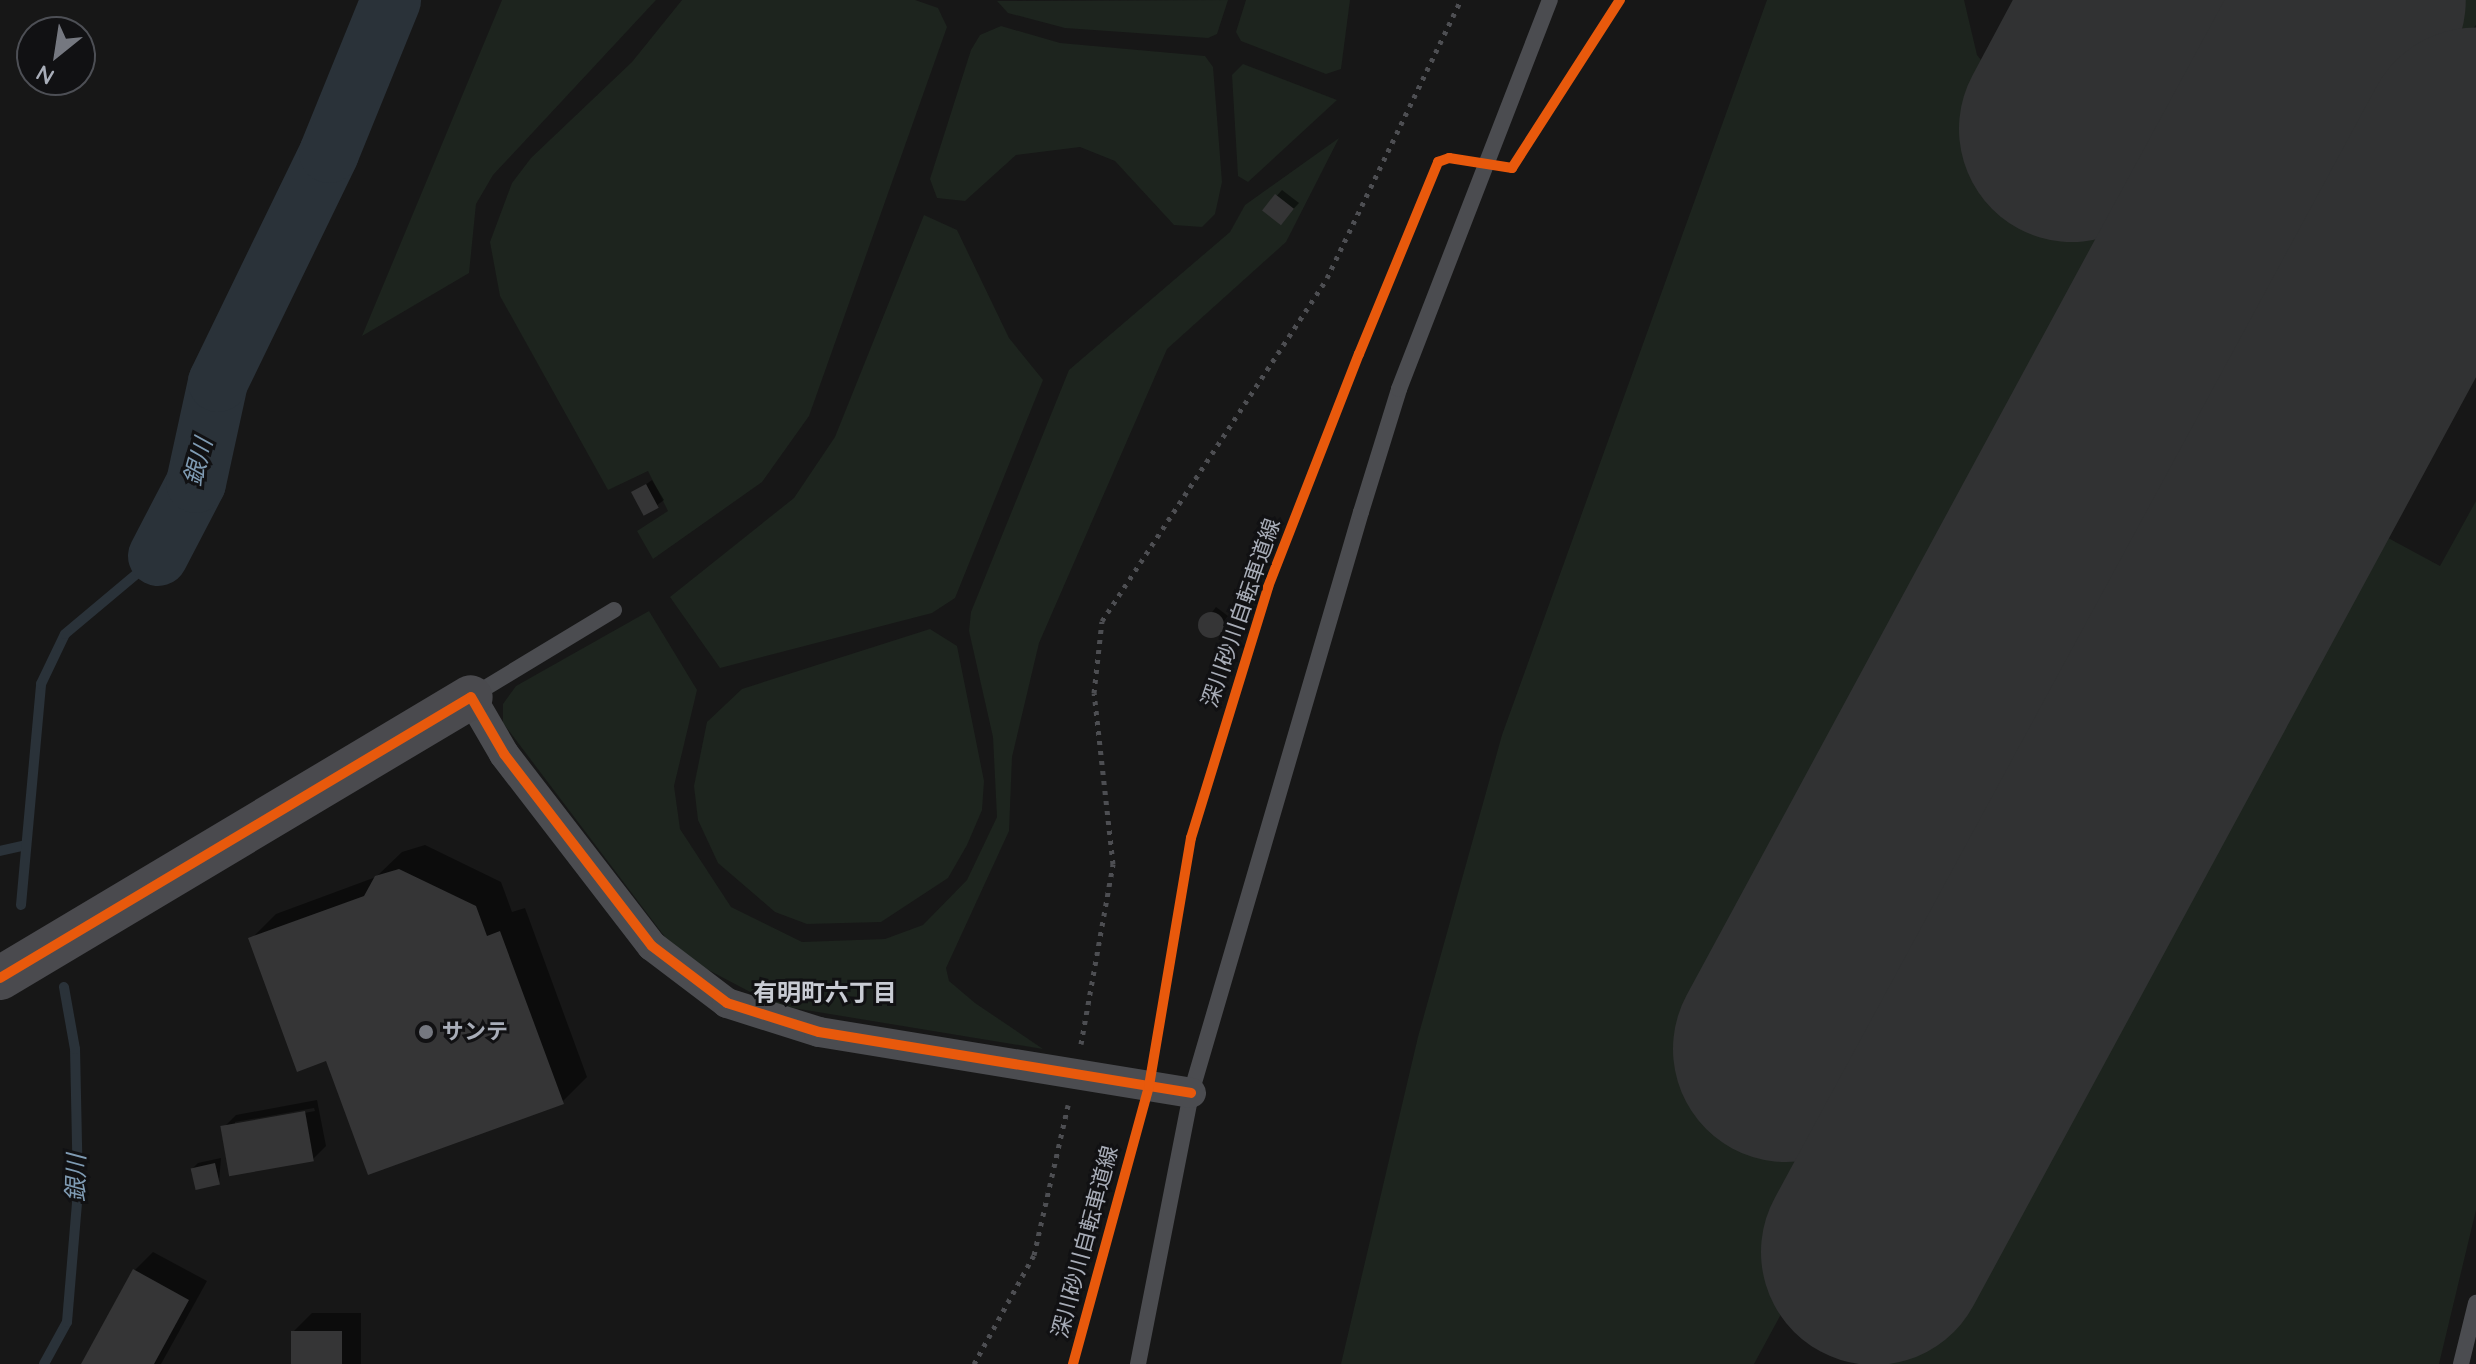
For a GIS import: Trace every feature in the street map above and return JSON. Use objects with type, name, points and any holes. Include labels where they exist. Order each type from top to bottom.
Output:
[{"type":"street","points":[[0,978],[471,697],[504,754],[652,946],[696,984],[727,1003],[819,1032],[1191,1093]]},
{"type":"lane","points":[[1138,1364],[1191,1093],[1399,389],[1550,0]]},
{"type":"lane","points":[[471,697],[614,610]]},
{"type":"lane","points":[[2461,1364],[2476,1303]]},
{"type":"path","points":[[974,1364],[1034,1255],[1075,1073],[1113,864],[1094,693],[1102,621],[1327,278],[1461,0]]},
{"type":"shaded area","points":[[502,0],[656,0],[493,175],[476,204],[469,273],[362,336]]},
{"type":"shaded area","points":[[682,0],[915,0],[938,8],[947,27],[809,416],[762,482],[653,559],[637,531],[668,511],[648,471],[608,490],[500,296],[490,242],[512,183],[531,158],[632,62]]},
{"type":"shaded area","points":[[1228,0],[1217,34],[1208,38],[1065,28],[1008,13],[997,1]]},
{"type":"shaded area","points":[[1246,0],[1350,0],[1341,69],[1326,74],[1241,41],[1236,32]]},
{"type":"shaded area","points":[[1767,0],[1964,0],[1977,55],[2002,86],[2110,146],[2189,0],[2476,0],[2476,25],[2416,97],[2227,448],[2244,459],[1754,1364],[1341,1364],[1418,1037],[1502,735]]},
{"type":"shaded area","points":[[1001,26],[1060,43],[1205,56],[1213,67],[1222,182],[1215,214],[1202,227],[1174,225],[1115,161],[1080,147],[1016,155],[965,201],[937,198],[930,179],[971,50],[980,35]]},
{"type":"shaded area","points":[[1243,64],[1337,100],[1248,182],[1238,176],[1232,75]]},
{"type":"shaded area","points":[[2476,82],[2476,195],[2457,230],[2417,207],[2464,120]]},
{"type":"shaded area","points":[[1339,138],[1286,242],[1167,349],[1039,643],[1012,757],[1009,831],[946,968],[949,981],[975,1003],[1043,1049],[775,1005],[697,964],[665,937],[503,723],[503,704],[516,686],[649,611],[697,690],[674,786],[680,829],[731,907],[802,942],[885,939],[923,925],[967,880],[997,817],[993,737],[969,631],[971,612],[1069,370],[1230,232],[1245,205]]},
{"type":"shaded area","points":[[924,215],[957,230],[1009,338],[1043,380],[955,598],[932,613],[720,668],[670,597],[794,498],[835,437]]},
{"type":"shaded area","points":[[2257,465],[2330,506],[1895,1311],[1842,1327],[1824,1273]]},
{"type":"shaded area","points":[[2476,501],[2476,1210],[2439,1364],[1882,1364],[2342,513],[2440,566]]},
{"type":"shaded area","points":[[930,629],[957,646],[984,781],[982,810],[967,845],[948,878],[881,922],[807,924],[775,912],[718,863],[698,820],[694,786],[707,722],[742,689]]},
{"type":"building","points":[[1275,194],[1294,209],[1281,225],[1262,211]]},
{"type":"building","points":[[646,484],[659,508],[644,516],[631,492]]},
{"type":"building","points":[[1211,612],[1220,616],[1224,625],[1220,634],[1211,638],[1202,634],[1198,625],[1202,616]]},
{"type":"building","name":"サンテ","points":[[399,869],[476,906],[487,936],[500,931],[564,1104],[368,1175],[326,1061],[297,1072],[248,938],[364,896],[375,876]]},
{"type":"building","points":[[305,1111],[314,1161],[229,1176],[220,1126]]},
{"type":"building","points":[[215,1163],[220,1184],[196,1190],[191,1169]]},
{"type":"building","points":[[133,1269],[189,1300],[154,1364],[81,1364]]},
{"type":"building","points":[[291,1331],[342,1331],[342,1364],[291,1364]]},
{"type":"waterway","name":"銀川","points":[[158,556],[196,483],[218,382],[329,153],[391,0]]},
{"type":"waterway","name":"銀川","points":[[21,905],[41,684],[65,634],[158,556]]},
{"type":"waterway","points":[[0,851],[22,846]]},
{"type":"waterway","name":"銀川","points":[[44,1364],[67,1322],[78,1191],[75,1049],[64,987]]},
{"type":"runway","points":[[2072,129],[2141,0]]},
{"type":"runway","points":[[1786,1049],[2353,0]]},
{"type":"runway","points":[[1874,1252],[2476,140]]},
{"type":"cycle path","name":"深川砂川自転車道線","points":[[1073,1364],[1149,1086],[1191,838],[1268,587],[1359,354],[1438,162],[1449,158],[1512,168],[1620,0]]},
{"type":"cycle path","points":[[0,978],[471,697],[504,754],[652,946],[727,1003],[819,1032],[1191,1093]]},
{"type":"place","name":"サンテ","points":[[426,1032]]},
{"type":"district","name":"有明町六丁目","points":[[825,993]]}]
